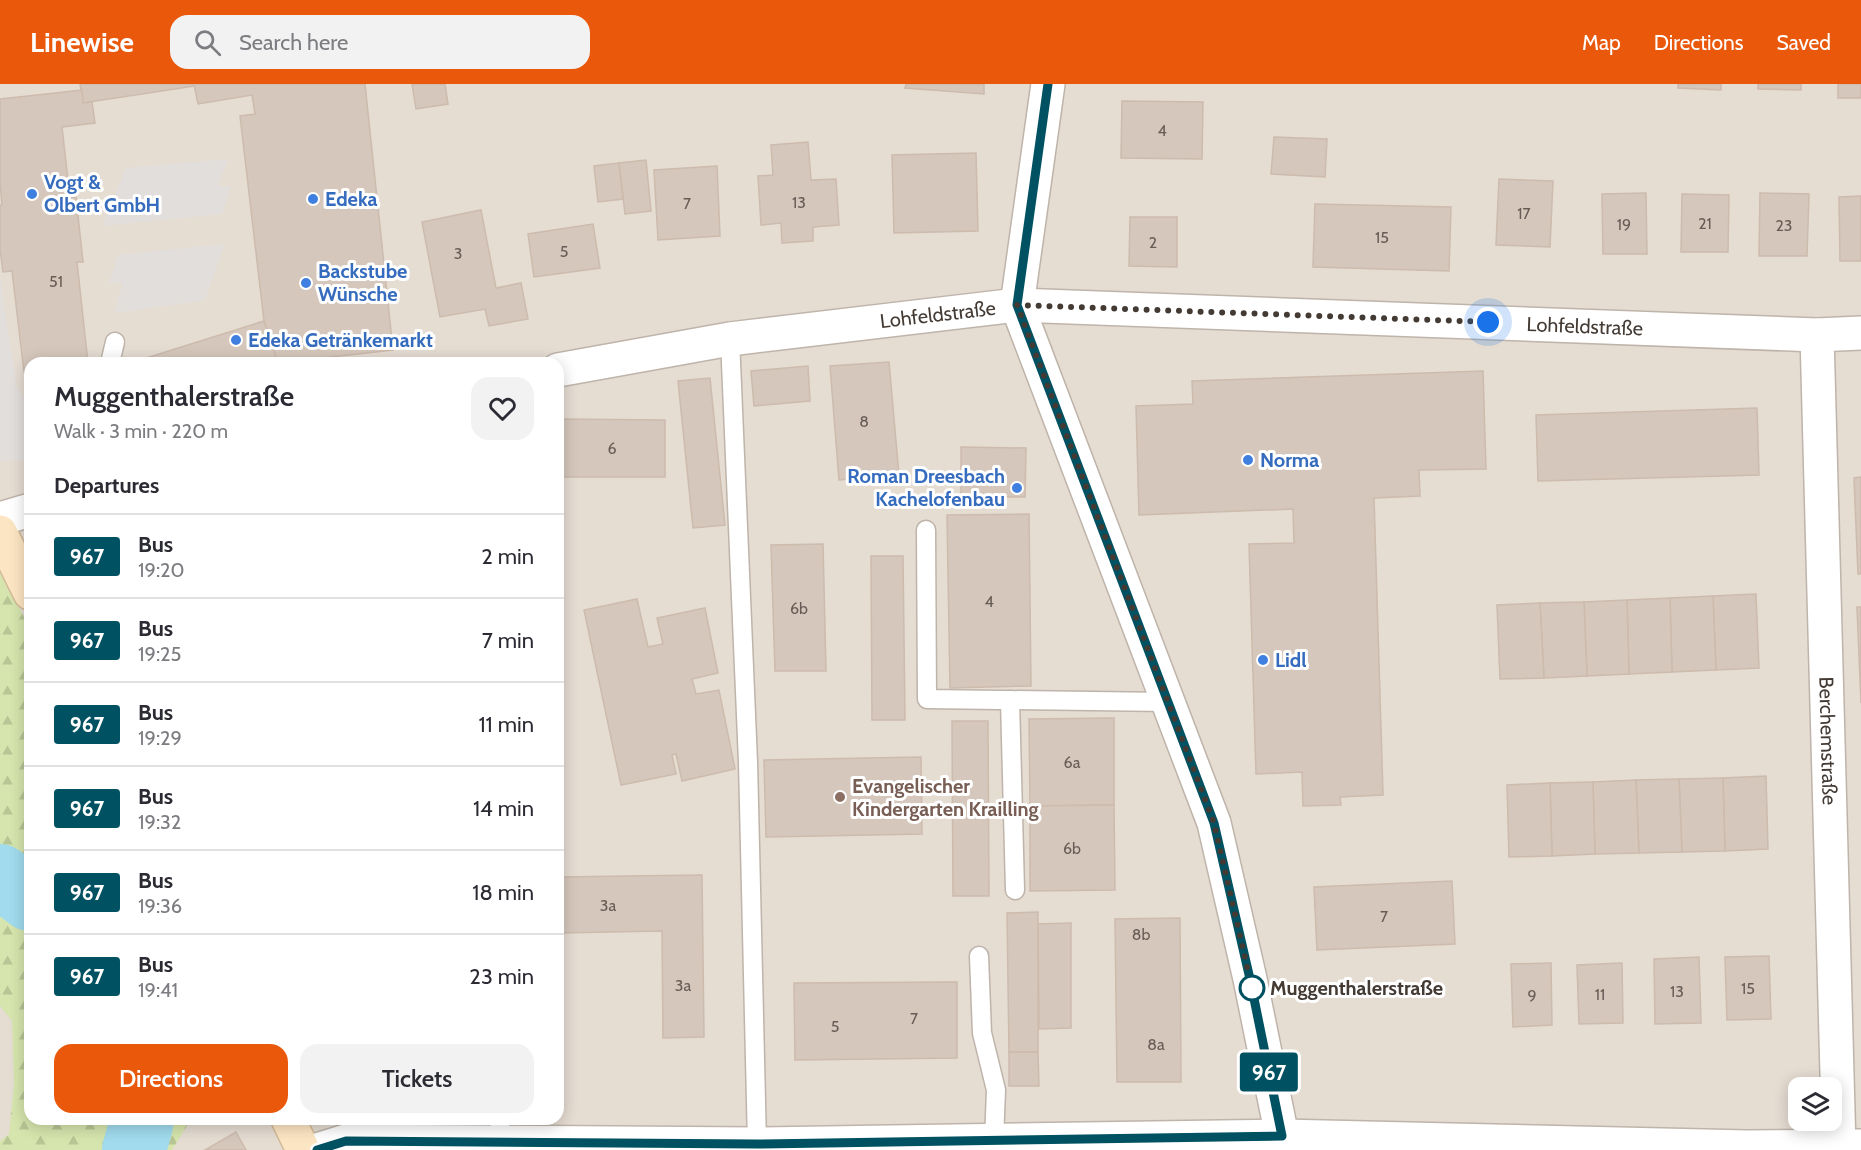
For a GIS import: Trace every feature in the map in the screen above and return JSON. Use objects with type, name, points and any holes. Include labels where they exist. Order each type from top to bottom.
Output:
[{"type":"main road","points":[[0,532],[24,581]]},
{"type":"main road","points":[[291,1125],[303,1150]]},
{"type":"street","points":[[1048,84],[1017,305],[1214,823],[1250,979],[1282,1143]]},
{"type":"street","name":"Lohfeldstraße","points":[[564,369],[730,339],[1017,305],[1817,335],[1861,333]]},
{"type":"street","name":"Berchemstraße","points":[[1817,335],[1850,1147]]},
{"type":"street","points":[[0,519],[24,512]]},
{"type":"street","points":[[317,1150],[346,1141],[500,1130],[741,1146],[994,1140],[1850,1147]]},
{"type":"lane","points":[[730,339],[748,762],[741,1146]]},
{"type":"lane","points":[[111,357],[115,342]]},
{"type":"lane","points":[[926,530],[927,699],[1168,702]]},
{"type":"lane","points":[[1011,700],[1015,890]]},
{"type":"lane","points":[[979,956],[982,1033],[996,1090],[994,1140]]},
{"type":"shaded area","points":[[0,84],[1861,84],[1861,1150],[0,1150]]},
{"type":"shaded area","points":[[228,159],[218,186],[231,186],[222,214],[102,226],[126,168]]},
{"type":"shaded area","points":[[225,244],[205,300],[114,313],[123,283],[109,283],[118,255]]},
{"type":"shaded area","points":[[0,278],[16,383],[24,400],[24,460],[0,461]]},
{"type":"green space","points":[[0,569],[24,617],[24,1125],[187,1125],[172,1150],[0,1150],[0,1141],[9,1134],[14,1084],[12,1021],[0,1006]]},
{"type":"building","points":[[80,84],[194,84],[195,86],[83,103]]},
{"type":"building","name":"Edeka","points":[[194,84],[365,84],[393,350],[331,357],[276,357],[264,321],[240,116],[255,114],[252,95],[198,104]]},
{"type":"building","points":[[412,84],[445,84],[448,104],[416,109]]},
{"type":"building","points":[[906,84],[984,84],[984,94],[905,88]]},
{"type":"building","points":[[1678,84],[1721,84],[1721,90],[1678,88]]},
{"type":"building","points":[[1758,84],[1801,84],[1801,90],[1758,89]]},
{"type":"building","points":[[1838,84],[1861,84],[1861,98],[1838,98]]},
{"type":"building","points":[[82,90],[83,103],[92,102],[95,123],[62,127],[70,198],[76,197],[83,262],[77,262],[87,357],[24,357],[24,372],[12,271],[3,272],[0,249],[0,205],[2,205],[0,99]]},
{"type":"building","points":[[1122,101],[1203,102],[1202,159],[1121,158]]},
{"type":"building","points":[[1274,137],[1327,139],[1325,177],[1271,174]]},
{"type":"building","points":[[808,142],[811,180],[836,179],[839,225],[813,227],[813,241],[782,243],[781,223],[761,225],[758,176],[773,175],[771,145]]},
{"type":"building","points":[[976,153],[978,231],[894,233],[892,155]]},
{"type":"building","points":[[646,160],[651,211],[625,214],[619,163]]},
{"type":"building","points":[[619,163],[623,199],[598,202],[594,166]]},
{"type":"building","points":[[717,166],[720,236],[658,240],[654,170]]},
{"type":"building","points":[[1499,179],[1553,181],[1550,247],[1496,245]]},
{"type":"building","points":[[1646,193],[1647,254],[1603,254],[1602,194]]},
{"type":"building","points":[[1760,193],[1809,194],[1807,256],[1759,256]]},
{"type":"building","points":[[1682,194],[1729,195],[1728,252],[1681,252]]},
{"type":"building","points":[[1861,196],[1861,261],[1840,261],[1839,197]]},
{"type":"building","points":[[1315,204],[1451,207],[1449,271],[1313,267]]},
{"type":"building","points":[[481,210],[496,288],[521,283],[528,319],[489,326],[485,309],[440,317],[422,222]]},
{"type":"building","points":[[1130,217],[1177,217],[1177,267],[1129,266]]},
{"type":"building","points":[[593,224],[600,268],[534,277],[528,234]]},
{"type":"building","name":"Edeka Getränkemarkt","points":[[264,321],[276,357],[150,357]]},
{"type":"building","points":[[889,362],[899,475],[839,480],[830,366]]},
{"type":"building","points":[[808,366],[810,401],[754,406],[751,371]]},
{"type":"building","points":[[1483,371],[1486,469],[1419,470],[1420,496],[1374,498],[1383,795],[1340,797],[1341,805],[1303,806],[1302,772],[1256,774],[1249,544],[1294,543],[1293,509],[1139,515],[1136,406],[1193,404],[1192,381]]},
{"type":"building","points":[[710,378],[725,525],[693,528],[678,381]]},
{"type":"building","points":[[1757,408],[1759,475],[1538,481],[1536,415]]},
{"type":"building","points":[[564,419],[665,420],[665,477],[564,477]]},
{"type":"building","points":[[961,447],[1026,448],[1025,497],[961,497]]},
{"type":"building","points":[[1861,477],[1861,574],[1858,574],[1854,478]]},
{"type":"building","points":[[1029,514],[1031,686],[950,688],[947,515]]},
{"type":"building","points":[[823,544],[826,671],[775,671],[771,545]]},
{"type":"building","points":[[871,556],[903,556],[905,720],[872,720]]},
{"type":"building","points":[[1756,594],[1759,668],[1716,670],[1713,596]]},
{"type":"building","points":[[1713,596],[1716,670],[1672,672],[1670,598]]},
{"type":"building","points":[[1670,598],[1672,672],[1629,674],[1627,600]]},
{"type":"building","points":[[637,599],[648,647],[663,644],[657,618],[705,608],[718,673],[692,679],[696,694],[719,690],[735,769],[682,781],[676,754],[672,755],[676,774],[621,785],[584,610]]},
{"type":"building","points":[[1627,600],[1629,674],[1587,676],[1584,602]]},
{"type":"building","points":[[1584,602],[1587,676],[1544,678],[1540,603]]},
{"type":"building","points":[[1540,603],[1544,678],[1500,679],[1497,605]]},
{"type":"building","points":[[1857,607],[1861,607],[1861,703]]},
{"type":"building","points":[[1114,718],[1114,805],[1030,806],[1029,719]]},
{"type":"building","points":[[952,721],[988,721],[989,896],[953,896]]},
{"type":"building","points":[[921,757],[922,834],[766,837],[764,760]]},
{"type":"building","points":[[1766,776],[1768,849],[1725,851],[1723,778]]},
{"type":"building","points":[[1723,778],[1725,851],[1682,852],[1679,779]]},
{"type":"building","points":[[1679,779],[1682,852],[1639,853],[1636,780]]},
{"type":"building","points":[[1636,780],[1639,853],[1595,854],[1593,782]]},
{"type":"building","points":[[1593,782],[1595,854],[1552,856],[1550,783]]},
{"type":"building","points":[[1550,783],[1552,856],[1509,857],[1507,785]]},
{"type":"building","points":[[1114,805],[1115,890],[1030,891],[1030,806]]},
{"type":"building","points":[[702,875],[704,1037],[663,1038],[662,931],[564,933],[564,877]]},
{"type":"building","points":[[1452,881],[1455,944],[1317,950],[1314,887]]},
{"type":"building","points":[[1038,912],[1038,1052],[1009,1052],[1007,913]]},
{"type":"building","points":[[1180,918],[1181,1082],[1117,1082],[1115,919]]},
{"type":"building","points":[[1071,923],[1071,1028],[1039,1029],[1038,924]]},
{"type":"building","points":[[1769,956],[1771,1019],[1727,1020],[1725,957]]},
{"type":"building","points":[[1699,957],[1701,1023],[1655,1024],[1654,959]]},
{"type":"building","points":[[1551,963],[1552,1025],[1513,1027],[1511,964]]},
{"type":"building","points":[[1622,963],[1623,1023],[1579,1024],[1577,965]]},
{"type":"building","points":[[957,982],[957,1058],[795,1060],[794,983]]},
{"type":"building","points":[[1009,1052],[1038,1052],[1039,1086],[1009,1086]]},
{"type":"building","points":[[236,1132],[246,1150],[205,1150]]},
{"type":"waterway","points":[[0,876],[24,894]]},
{"type":"waterway","points":[[134,1150],[141,1125]]},
{"type":"bus line","name":"967","points":[[317,1150],[346,1141],[757,1144],[1282,1136],[1250,979],[1214,823],[1017,305],[1048,84]]},
{"type":"place","name":"Vogt & Olbert GmbH","points":[[32,194]]},
{"type":"place","name":"Edeka","points":[[313,199]]},
{"type":"place","name":"Backstube Wünsche","points":[[306,283]]},
{"type":"place","name":"Edeka Getränkemarkt","points":[[236,340]]},
{"type":"place","name":"Norma","points":[[1248,460]]},
{"type":"place","name":"Roman Dreesbach Kachelofenbau","points":[[1017,488]]},
{"type":"place","name":"Lidl","points":[[1263,660]]},
{"type":"place","name":"Evangelischer Kindergarten Krailling","points":[[840,797]]},
{"type":"place","name":"Muggenthalerstraße","points":[[1252,988]]},
{"type":"route","points":[[1252,988],[1214,823],[1017,305],[1488,322]]}]
